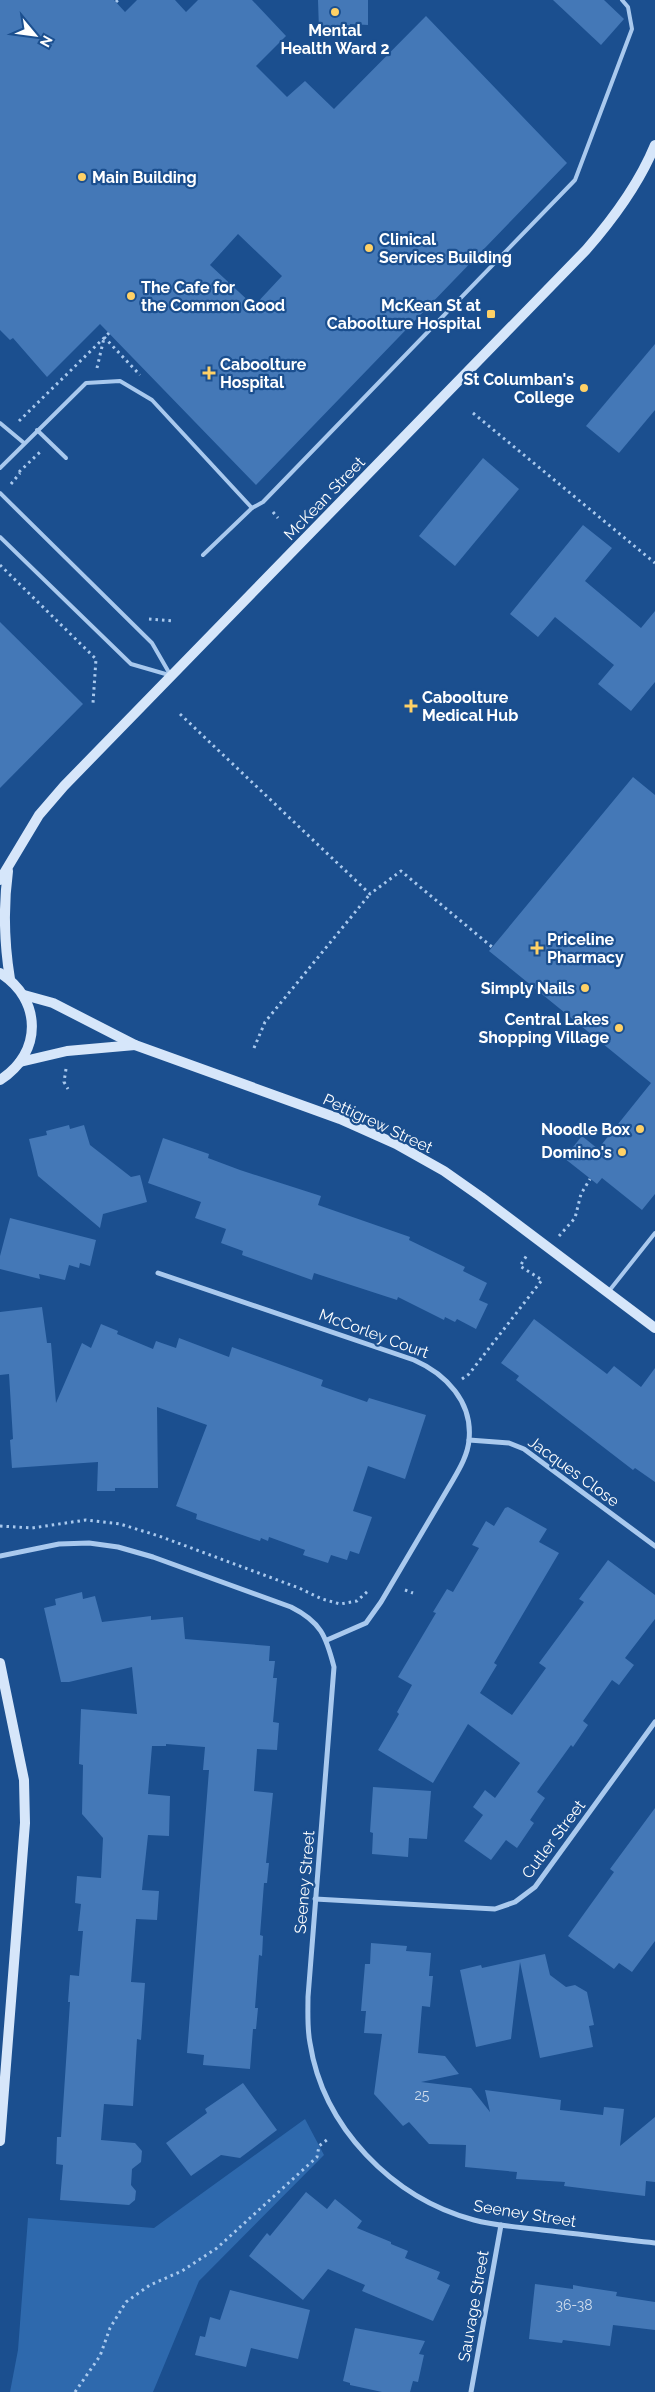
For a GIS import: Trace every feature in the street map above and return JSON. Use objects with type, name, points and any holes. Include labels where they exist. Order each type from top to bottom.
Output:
[{"type":"main road","name":"McKean Street","points":[[0,880],[39,814],[112,735],[586,250],[627,198],[649,160],[655,145]]},
{"type":"main road","name":"McKean Street","points":[[8,868],[3,910],[5,951],[10,979]]},
{"type":"main road","points":[[0,973],[10,979],[24,995],[30,1012],[32,1029],[28,1047],[20,1062],[0,1080]]},
{"type":"main road","name":"Pettigrew Street","points":[[24,995],[53,1003],[135,1045],[340,1119],[396,1144],[444,1171],[655,1328]]},
{"type":"main road","name":"Pettigrew Street","points":[[20,1062],[67,1052],[135,1045]]},
{"type":"main road","points":[[0,1663],[24,1780],[25,1823],[0,2141]]},
{"type":"street","name":"McCorley Court","points":[[158,1272],[433,1368],[452,1385],[462,1401],[469,1440],[464,1460],[453,1480],[366,1623],[327,1640]]},
{"type":"street","name":"Jacques Close","points":[[469,1440],[509,1443],[524,1449],[655,1546]]},
{"type":"street","name":"Seeney Street","points":[[0,1556],[59,1544],[89,1543],[118,1547],[153,1557],[291,1607],[308,1616],[327,1640],[334,1667],[308,1997],[309,2042],[317,2073],[343,2128],[364,2153],[387,2175],[413,2194],[458,2214],[500,2225],[655,2243]]},
{"type":"street","name":"Cutler Street","points":[[315,1899],[495,1909],[515,1902],[535,1887],[655,1722]]},
{"type":"street","name":"Sauvage Street","points":[[471,2392],[500,2225]]},
{"type":"lane","points":[[203,555],[252,508],[263,502],[575,180],[632,29],[628,7],[622,0]]},
{"type":"lane","points":[[0,468],[86,383],[120,381],[152,400],[252,508]]},
{"type":"lane","points":[[0,423],[24,443]]},
{"type":"lane","points":[[37,430],[66,458]]},
{"type":"lane","points":[[0,493],[152,643],[171,676]]},
{"type":"lane","points":[[0,537],[131,664],[171,676]]},
{"type":"lane","points":[[608,1293],[655,1233]]},
{"type":"path","points":[[9,431],[108,333]]},
{"type":"path","points":[[473,413],[655,563]]},
{"type":"path","points":[[0,565],[96,659],[93,703]]},
{"type":"path","points":[[180,714],[370,894]]},
{"type":"path","points":[[254,1048],[265,1022],[370,894],[400,871],[492,947]]},
{"type":"path","points":[[557,1238],[575,1218],[581,1194],[590,1179]]},
{"type":"path","points":[[452,1385],[469,1374],[542,1280],[520,1266],[526,1255]]},
{"type":"path","points":[[0,1526],[32,1528],[86,1520],[120,1524],[169,1539],[299,1588],[322,1599],[340,1604],[357,1601],[369,1590],[379,1574],[413,1594]]},
{"type":"path","points":[[75,2392],[100,2356],[110,2328],[126,2302],[150,2286],[182,2271],[217,2248],[318,2157],[318,2146],[328,2139]]},
{"type":"shaded area","points":[[305,2119],[324,2155],[199,2281],[153,2392],[10,2392],[18,2350],[28,2218],[154,2228]]},
{"type":"building","name":"Clinical Services Building","points":[[0,0],[114,0],[125,12],[137,0],[175,0],[186,12],[198,0],[252,0],[286,36],[256,66],[287,97],[305,81],[334,109],[426,16],[567,163],[256,485],[100,324],[47,377],[13,338],[10,340],[0,330]],"holes":[[[238,234],[282,276],[254,306],[210,265]]]},
{"type":"building","name":"Mental Health Ward 2","points":[[318,0],[368,0],[368,25],[350,24],[350,32],[319,30]]},
{"type":"building","points":[[553,0],[604,0],[624,19],[601,45]]},
{"type":"building","points":[[655,344],[655,410],[619,453],[586,426]]},
{"type":"building","points":[[483,458],[519,489],[455,566],[419,536]]},
{"type":"building","points":[[583,525],[612,548],[585,581],[641,628],[655,611],[655,682],[631,711],[598,684],[614,665],[555,617],[538,637],[510,614]]},
{"type":"building","points":[[0,622],[83,704],[0,788]]},
{"type":"building","name":"Central Lakes Shopping Village","points":[[633,777],[655,795],[655,1194],[642,1210],[602,1178],[597,1184],[564,1158],[582,1136],[598,1149],[651,1083],[489,951]]},
{"type":"building","points":[[69,1125],[70,1129],[84,1125],[90,1145],[131,1177],[140,1175],[147,1202],[103,1214],[100,1228],[38,1176],[29,1139],[47,1135],[46,1131]]},
{"type":"building","points":[[163,1138],[209,1154],[208,1158],[240,1170],[321,1196],[318,1205],[410,1237],[409,1240],[465,1267],[463,1271],[487,1283],[479,1300],[488,1304],[476,1329],[457,1319],[455,1322],[445,1317],[444,1320],[398,1297],[397,1300],[314,1273],[312,1280],[242,1255],[243,1251],[221,1243],[226,1229],[195,1218],[201,1202],[148,1183]]},
{"type":"building","points":[[10,1218],[96,1240],[90,1266],[80,1263],[79,1268],[69,1265],[65,1280],[39,1274],[40,1279],[0,1269],[0,1256]]},
{"type":"building","points":[[42,1307],[47,1343],[51,1343],[56,1403],[82,1343],[91,1348],[101,1324],[118,1331],[117,1334],[153,1349],[156,1341],[176,1348],[179,1338],[229,1357],[232,1347],[323,1380],[321,1386],[367,1402],[369,1398],[426,1415],[405,1479],[368,1466],[353,1511],[372,1517],[359,1554],[350,1551],[347,1560],[331,1555],[328,1563],[303,1555],[305,1550],[269,1537],[268,1541],[261,1538],[260,1541],[196,1519],[197,1514],[176,1506],[207,1425],[157,1407],[158,1488],[115,1488],[115,1491],[97,1491],[98,1462],[12,1468],[10,1440],[13,1439],[9,1374],[0,1375],[0,1312]]},
{"type":"building","points":[[534,1319],[607,1374],[614,1366],[641,1387],[655,1368],[655,1482],[635,1468],[633,1470],[516,1380],[519,1376],[501,1363]]},
{"type":"building","points":[[508,1507],[547,1529],[539,1542],[559,1553],[494,1663],[497,1665],[480,1693],[512,1715],[546,1668],[539,1663],[584,1602],[579,1599],[608,1560],[655,1595],[655,1619],[625,1658],[634,1665],[619,1685],[612,1680],[583,1721],[588,1725],[537,1792],[545,1798],[530,1820],[534,1823],[517,1848],[506,1840],[491,1860],[464,1841],[483,1815],[473,1807],[485,1790],[495,1798],[520,1763],[468,1724],[433,1783],[378,1750],[399,1714],[397,1712],[412,1685],[398,1677],[436,1613],[433,1612],[447,1589],[453,1592],[479,1548],[472,1545],[486,1521],[494,1526],[505,1508]]},
{"type":"building","points":[[82,1592],[83,1599],[95,1596],[102,1622],[151,1616],[151,1620],[183,1617],[185,1639],[270,1646],[269,1661],[275,1661],[273,1678],[277,1678],[273,1722],[279,1723],[277,1750],[257,1749],[254,1791],[273,1793],[266,1863],[269,1863],[267,1883],[264,1883],[260,1935],[263,1936],[262,1956],[259,1955],[255,2008],[258,2008],[256,2029],[253,2029],[250,2069],[203,2065],[204,2055],[187,2053],[209,1770],[203,1770],[205,1747],[166,1744],[166,1746],[152,1746],[148,1794],[170,1796],[169,1836],[148,1835],[142,1890],[159,1891],[157,1920],[136,1919],[131,1982],[145,1983],[141,2040],[137,2039],[133,2106],[104,2104],[101,2140],[135,2143],[142,2151],[141,2162],[132,2169],[131,2185],[136,2191],[135,2200],[129,2205],[60,2200],[63,2165],[56,2164],[57,2137],[61,2137],[70,1975],[79,1976],[83,1931],[78,1931],[81,1904],[75,1903],[77,1876],[101,1878],[103,1838],[82,1814],[83,1765],[79,1764],[81,1709],[137,1714],[132,1667],[69,1682],[61,1682],[44,1608],[56,1605],[55,1599]]},
{"type":"building","points":[[373,1787],[431,1791],[427,1839],[409,1838],[408,1857],[372,1854],[373,1833],[370,1832]]},
{"type":"building","points":[[655,1808],[655,1941],[632,1972],[619,1963],[614,1969],[568,1936],[614,1872],[610,1869]]},
{"type":"building","points":[[371,1943],[407,1946],[406,1951],[431,1953],[429,1976],[433,1976],[430,2007],[422,2006],[418,2053],[445,2056],[459,2074],[421,2082],[471,2088],[490,2112],[485,2090],[561,2100],[560,2110],[603,2115],[604,2107],[624,2109],[620,2146],[655,2117],[655,2182],[646,2181],[645,2196],[564,2186],[565,2182],[516,2179],[517,2172],[465,2167],[466,2145],[429,2144],[409,2122],[403,2126],[374,2094],[382,2034],[364,2033],[366,2011],[361,2011],[365,1964],[370,1964]]},
{"type":"building","points":[[545,1954],[550,1975],[566,1987],[575,1985],[587,1992],[594,2025],[589,2026],[593,2047],[540,2058],[520,1962],[511,2039],[476,2047],[460,1970],[481,1965],[482,1968]]},
{"type":"building","points":[[243,2083],[277,2130],[240,2158],[221,2155],[191,2176],[166,2143],[207,2113],[205,2109]]},
{"type":"building","points":[[306,2192],[327,2209],[335,2199],[362,2221],[357,2228],[408,2251],[405,2258],[440,2272],[437,2279],[450,2285],[433,2321],[362,2291],[365,2285],[328,2269],[303,2300],[249,2256],[267,2233],[270,2236]]},
{"type":"building","points":[[535,2284],[573,2289],[573,2285],[617,2292],[616,2296],[655,2302],[655,2330],[613,2325],[610,2346],[563,2340],[562,2343],[529,2339]]},
{"type":"building","points":[[230,2290],[310,2310],[298,2359],[251,2348],[246,2367],[195,2355],[200,2336],[205,2337],[210,2317],[220,2320]]},
{"type":"building","points":[[355,2328],[425,2341],[419,2354],[424,2355],[418,2382],[413,2381],[410,2392],[382,2392],[350,2385],[350,2383],[343,2381]]},
{"type":"place","name":"Mental Health Ward 2","points":[[335,12]]},
{"type":"place","name":"Main Building","points":[[82,177]]},
{"type":"place","name":"Clinical Services Building","points":[[369,248]]},
{"type":"place","name":"The Cafe for the Common Good","points":[[131,296]]},
{"type":"place","name":"McKean St at Caboolture Hospital","points":[[491,314]]},
{"type":"place","name":"Caboolture Hospital","points":[[209,373]]},
{"type":"place","name":"St Columban's College","points":[[584,388]]},
{"type":"place","name":"Caboolture Medical Hub","points":[[411,706]]},
{"type":"place","name":"Priceline Pharmacy","points":[[537,948]]},
{"type":"place","name":"Simply Nails","points":[[585,988]]},
{"type":"place","name":"Central Lakes Shopping Village","points":[[619,1028]]},
{"type":"place","name":"Noodle Box","points":[[640,1129]]},
{"type":"place","name":"Domino's","points":[[622,1152]]}]
